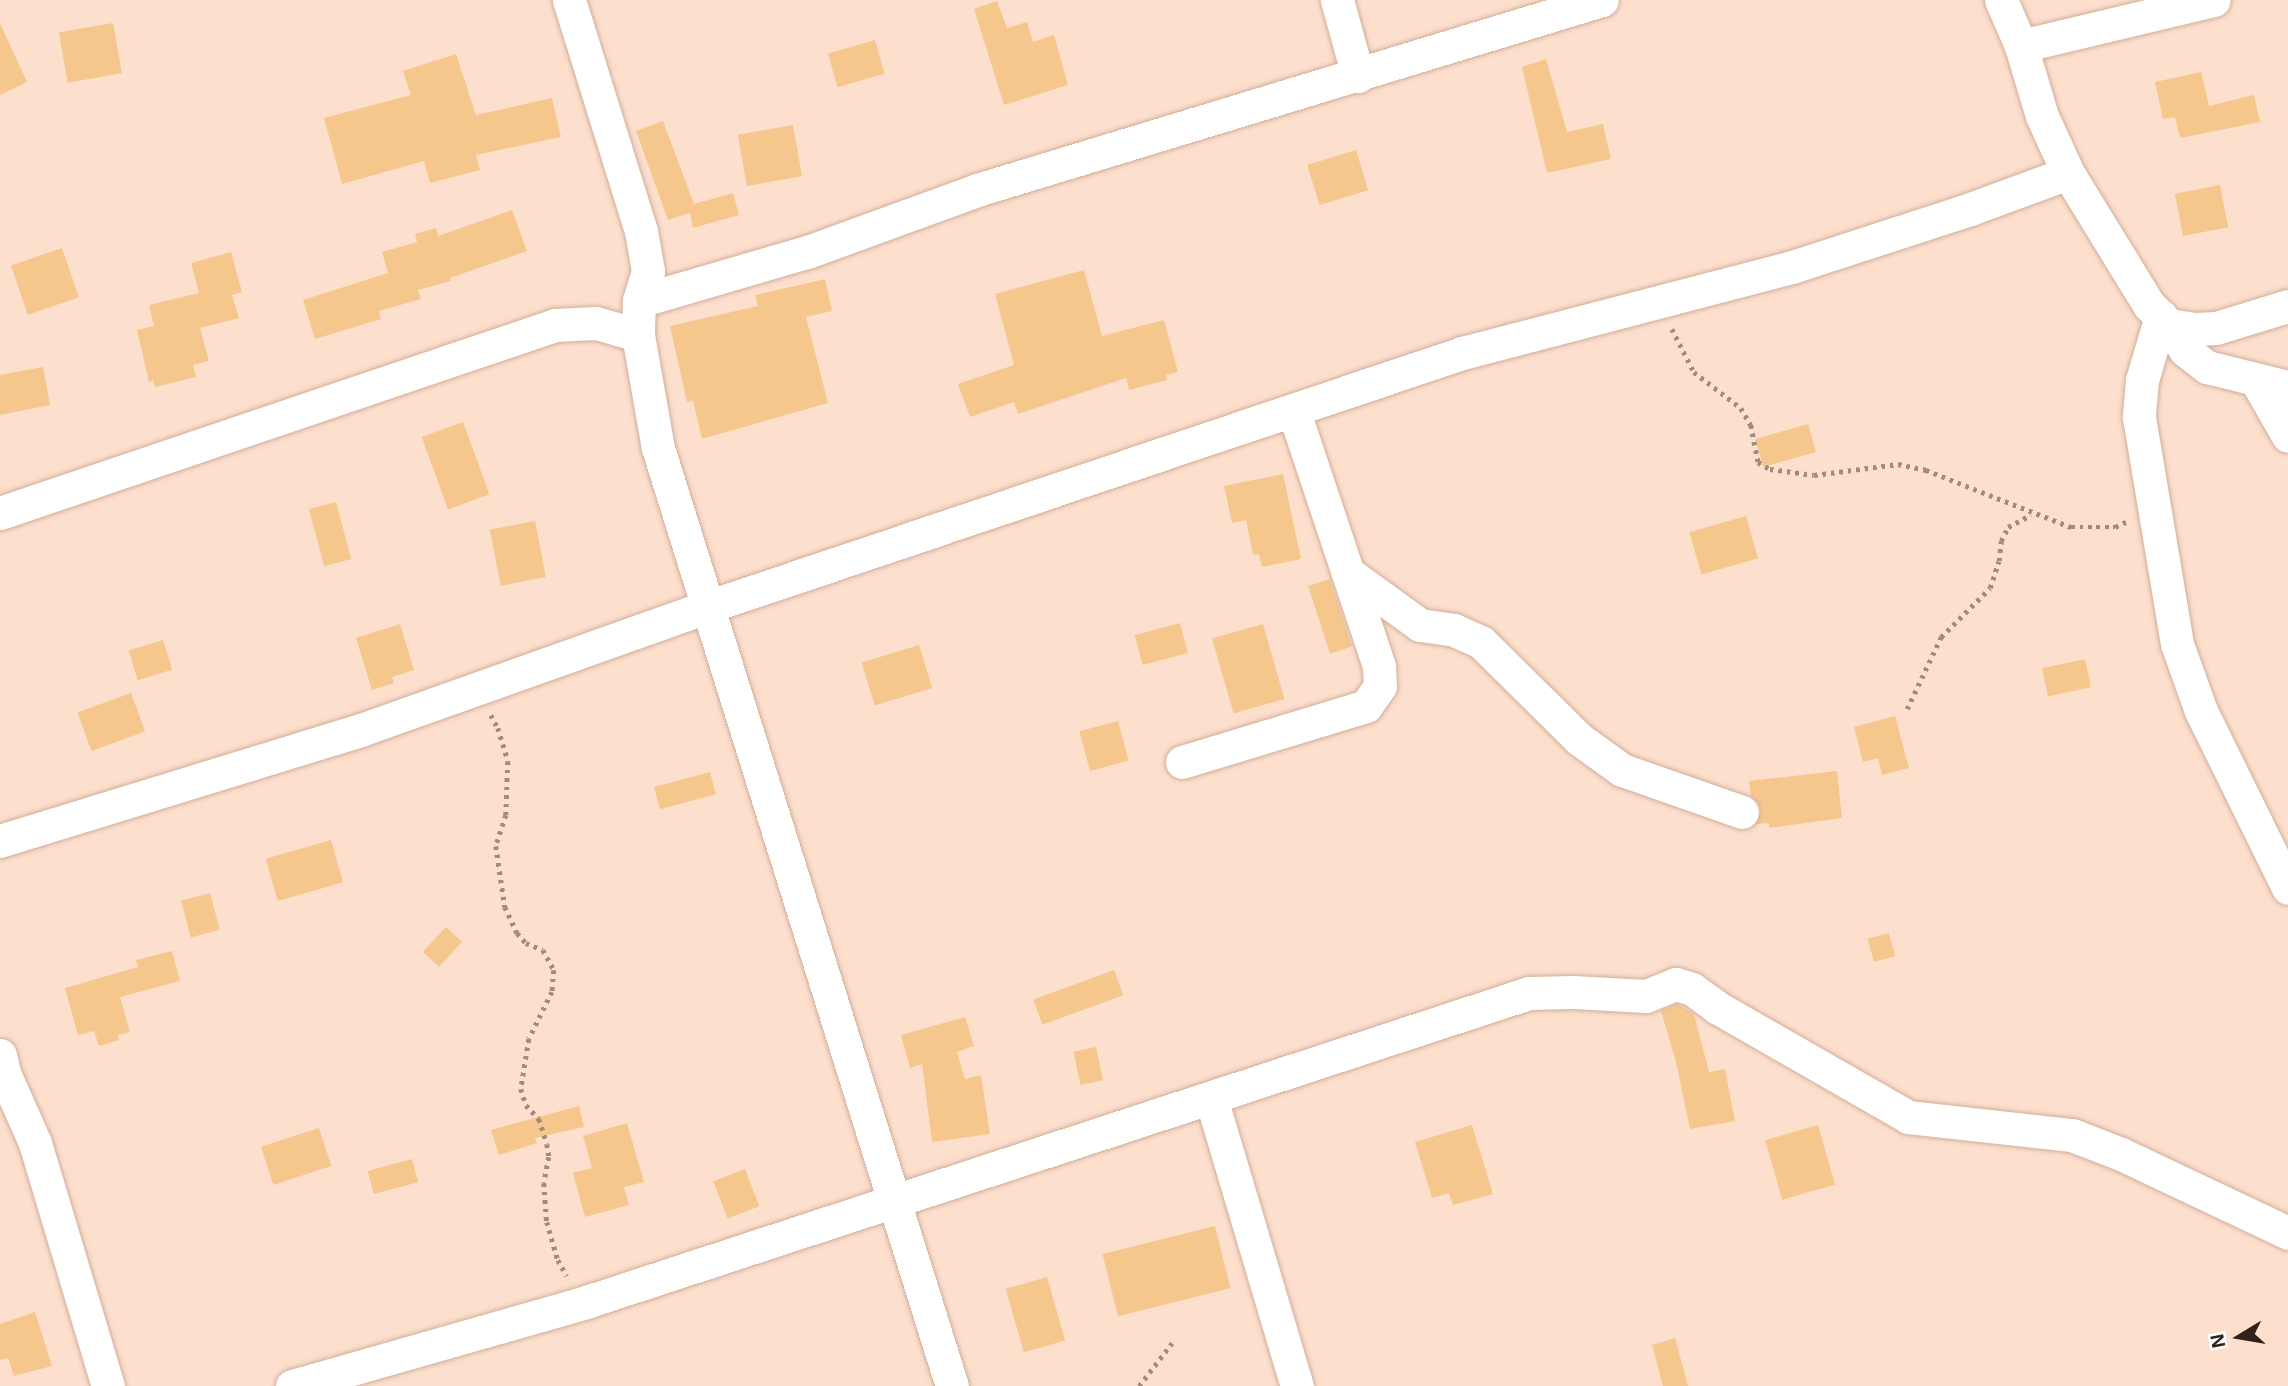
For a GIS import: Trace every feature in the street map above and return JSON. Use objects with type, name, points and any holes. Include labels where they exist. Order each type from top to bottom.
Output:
[{"type":"street","points":[[569,0],[641,230],[648,271],[639,301],[638,335],[658,447],[953,1386]]},
{"type":"street","points":[[1337,0],[1358,76]]},
{"type":"street","points":[[639,301],[807,251],[977,190],[1602,0]]},
{"type":"street","points":[[2001,0],[2021,46],[2042,116],[2068,173],[2149,305],[2165,320],[2185,350],[2207,367],[2288,387]]},
{"type":"street","points":[[2021,46],[2214,0]]},
{"type":"street","points":[[0,841],[358,731],[708,607],[1294,412],[1462,353],[1792,267],[1970,209],[2068,173]]},
{"type":"street","points":[[2165,320],[2195,329],[2216,328],[2288,306]]},
{"type":"street","points":[[2165,320],[2142,380],[2139,417],[2177,644],[2202,711],[2288,888]]},
{"type":"street","points":[[0,513],[555,325],[596,323],[638,335]]},
{"type":"street","points":[[2256,380],[2288,436]]},
{"type":"street","points":[[1182,762],[1366,706],[1380,686],[1379,666],[1294,412]]},
{"type":"street","points":[[1348,573],[1420,625],[1454,630],[1481,642],[1579,739],[1622,770],[1742,812]]},
{"type":"street","points":[[292,1386],[579,1304],[1529,993],[1573,992],[1646,996],[1676,984],[1692,989],[1718,1008],[1908,1117],[2072,1135],[2121,1154],[2288,1233]]},
{"type":"street","points":[[0,1055],[4,1073],[35,1143],[108,1386]]},
{"type":"street","points":[[1210,1098],[1297,1386]]},
{"type":"path","points":[[1658,300],[1694,372],[1741,408],[1751,425],[1758,462],[1764,466],[1785,473],[1814,475],[1898,464],[1926,470],[1999,497],[2032,514],[2071,527],[2115,527],[2155,510]]},
{"type":"path","points":[[1907,709],[1941,636],[1990,588],[1999,561],[2001,541],[2008,527],[2032,514]]},
{"type":"path","points":[[474,688],[498,728],[508,761],[506,815],[496,846],[505,906],[517,933],[526,943],[543,950],[554,970],[552,992],[529,1039],[521,1089],[526,1105],[539,1119],[547,1144],[547,1222],[558,1260],[579,1304]]},
{"type":"path","points":[[1139,1386],[1172,1343]]},
{"type":"building","points":[[997,1],[1007,28],[1027,22],[1033,42],[1054,35],[1068,85],[1004,105],[974,9]]},
{"type":"building","points":[[0,23],[27,82],[0,95]]},
{"type":"building","points":[[113,23],[122,73],[68,83],[59,33]]},
{"type":"building","points":[[875,40],[885,74],[838,87],[828,54]]},
{"type":"building","points":[[456,54],[476,115],[552,98],[561,137],[476,155],[480,170],[430,183],[424,161],[342,184],[324,118],[411,95],[403,71]]},
{"type":"building","points":[[1546,59],[1567,132],[1603,124],[1611,159],[1547,173],[1522,67]]},
{"type":"building","points":[[2201,72],[2209,106],[2254,95],[2260,122],[2180,138],[2175,117],[2163,119],[2155,82]]},
{"type":"building","points":[[663,121],[694,204],[733,193],[739,215],[693,228],[690,213],[668,220],[636,131]]},
{"type":"building","points":[[793,125],[802,176],[747,186],[738,135]]},
{"type":"building","points":[[1356,150],[1368,190],[1320,205],[1307,165]]},
{"type":"building","points":[[2220,185],[2228,227],[2183,236],[2175,194]]},
{"type":"building","points":[[512,210],[527,251],[450,278],[451,281],[418,290],[421,299],[379,311],[381,319],[315,339],[303,300],[388,273],[382,252],[417,242],[415,234],[436,228],[438,236]]},
{"type":"building","points":[[62,248],[79,297],[28,315],[11,266]]},
{"type":"building","points":[[231,252],[242,292],[232,295],[239,318],[200,328],[209,361],[193,365],[196,377],[155,387],[153,380],[149,382],[137,330],[154,326],[149,305],[199,293],[191,263]]},
{"type":"building","points":[[1084,270],[1102,336],[1164,320],[1178,372],[1166,375],[1167,380],[1129,390],[1126,378],[1018,414],[1014,402],[970,417],[958,384],[1014,365],[995,294]]},
{"type":"building","points":[[825,279],[832,311],[806,317],[828,403],[702,439],[693,401],[687,402],[670,326],[758,306],[755,295]]},
{"type":"building","points":[[43,367],[50,405],[0,415],[0,375]]},
{"type":"building","points":[[463,422],[489,494],[448,509],[422,437]]},
{"type":"building","points":[[1808,424],[1816,452],[1763,467],[1755,439]]},
{"type":"building","points":[[1283,474],[1301,559],[1262,567],[1259,554],[1253,555],[1246,520],[1232,523],[1224,486]]},
{"type":"building","points":[[336,502],[351,559],[324,566],[309,509]]},
{"type":"building","points":[[1746,516],[1758,558],[1701,575],[1689,532]]},
{"type":"building","points":[[535,521],[546,577],[501,586],[490,530]]},
{"type":"building","points":[[1330,579],[1352,647],[1330,654],[1308,586]]},
{"type":"building","points":[[1180,623],[1188,653],[1143,665],[1135,635]]},
{"type":"building","points":[[400,624],[414,670],[392,677],[394,683],[372,690],[356,638]]},
{"type":"building","points":[[1263,624],[1284,699],[1234,714],[1212,639]]},
{"type":"building","points":[[163,640],[172,670],[138,680],[129,651]]},
{"type":"building","points":[[919,645],[932,688],[875,706],[862,663]]},
{"type":"building","points":[[2085,659],[2091,687],[2048,697],[2042,668]]},
{"type":"building","points":[[131,693],[145,732],[91,751],[77,712]]},
{"type":"building","points":[[1895,716],[1909,768],[1882,775],[1878,758],[1863,762],[1854,727]]},
{"type":"building","points":[[1118,721],[1129,761],[1090,771],[1079,731]]},
{"type":"building","points":[[1837,771],[1842,818],[1769,828],[1769,823],[1756,824],[1761,809],[1751,796],[1749,781]]},
{"type":"building","points":[[710,772],[716,794],[660,809],[654,787]]},
{"type":"building","points":[[331,840],[343,882],[278,901],[266,859]]},
{"type":"building","points":[[210,893],[220,930],[191,937],[181,901]]},
{"type":"building","points":[[446,927],[462,942],[439,967],[423,952]]},
{"type":"building","points":[[1889,933],[1895,956],[1874,962],[1868,939]]},
{"type":"building","points":[[172,951],[180,981],[120,997],[130,1032],[118,1035],[119,1040],[99,1046],[94,1031],[78,1035],[65,988],[138,967],[136,960]]},
{"type":"building","points":[[1114,970],[1123,995],[1042,1025],[1033,999]]},
{"type":"building","points":[[1677,1004],[1694,1014],[1709,1072],[1725,1069],[1735,1121],[1690,1129],[1676,1062],[1661,1011]]},
{"type":"building","points":[[965,1017],[974,1046],[957,1052],[965,1079],[981,1075],[990,1134],[932,1142],[922,1064],[910,1068],[901,1035]]},
{"type":"building","points":[[1096,1047],[1103,1080],[1081,1085],[1074,1052]]},
{"type":"building","points":[[579,1106],[584,1127],[535,1138],[537,1143],[499,1155],[491,1130]]},
{"type":"building","points":[[627,1123],[644,1182],[624,1187],[629,1205],[585,1217],[573,1173],[592,1168],[583,1136]]},
{"type":"building","points":[[1472,1125],[1493,1194],[1453,1205],[1449,1193],[1432,1198],[1415,1142]]},
{"type":"building","points":[[1818,1125],[1835,1185],[1782,1200],[1765,1140]]},
{"type":"building","points":[[319,1128],[331,1166],[273,1185],[261,1147]]},
{"type":"building","points":[[412,1159],[418,1182],[374,1194],[368,1171]]},
{"type":"building","points":[[745,1169],[759,1206],[728,1219],[713,1181]]},
{"type":"building","points":[[1215,1226],[1230,1288],[1118,1316],[1102,1254]]},
{"type":"building","points":[[1047,1277],[1065,1340],[1024,1352],[1006,1289]]},
{"type":"building","points":[[35,1312],[52,1366],[14,1376],[8,1358],[0,1360],[0,1324]]},
{"type":"building","points":[[1675,1338],[1688,1386],[1663,1386],[1652,1345]]}]
